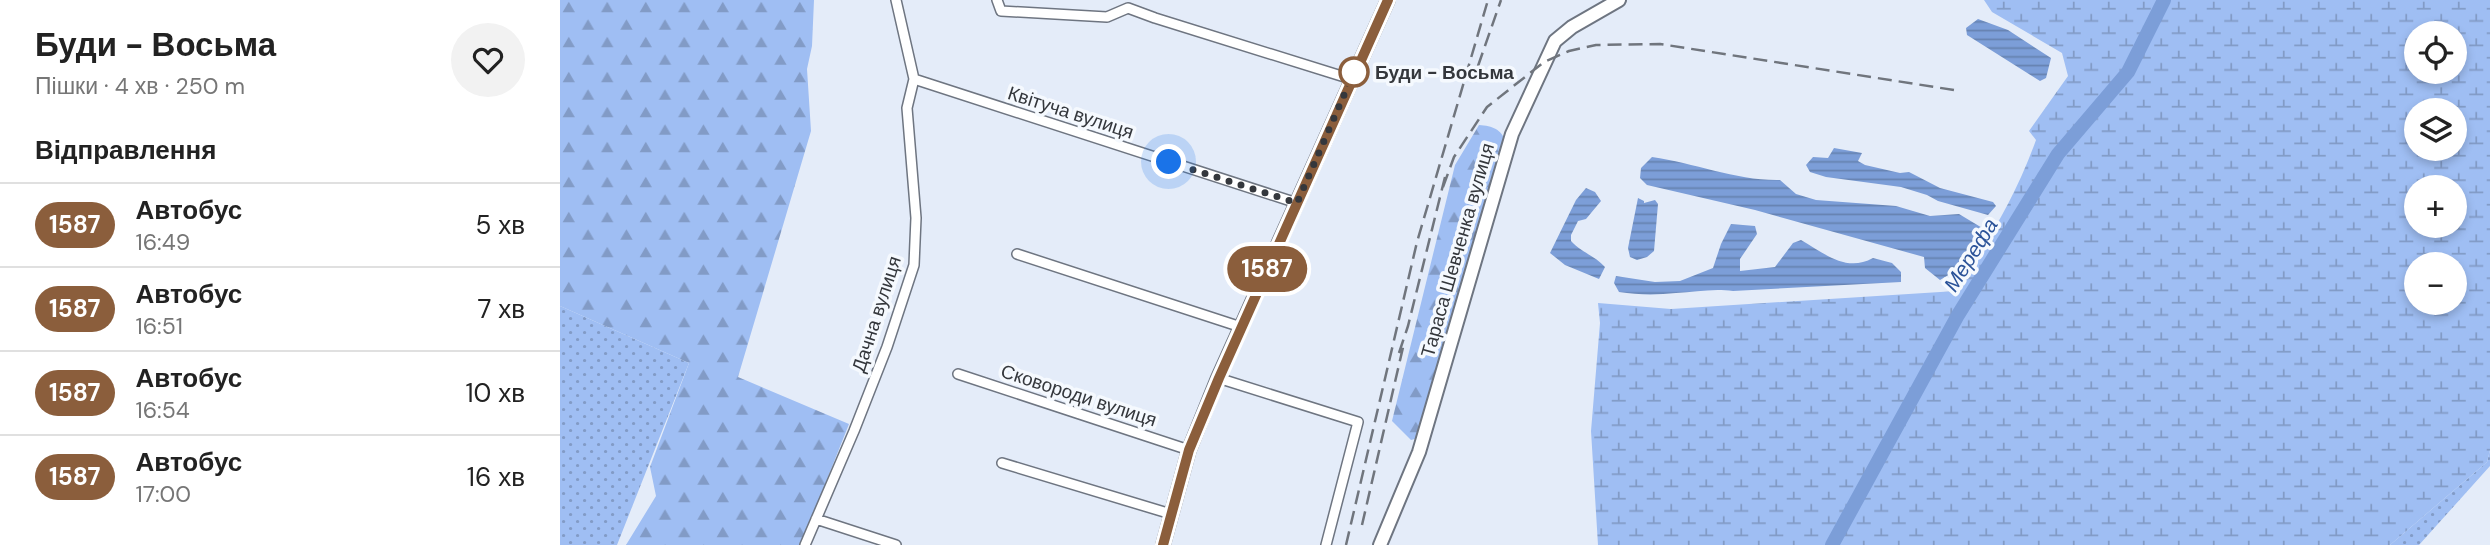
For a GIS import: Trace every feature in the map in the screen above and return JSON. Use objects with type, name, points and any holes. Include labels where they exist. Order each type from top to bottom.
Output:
[{"type":"street","name":"Дачна вулиця","points":[[804,545],[887,348],[914,265],[916,218],[907,108],[914,79],[896,0]]},
{"type":"street","points":[[997,0],[1001,11],[1107,18],[1129,4],[1351,79]]},
{"type":"street","points":[[1163,545],[1189,450],[1241,327],[1388,0]]},
{"type":"street","name":"Тараса Шевченка вулиця","points":[[1380,545],[1419,452],[1512,134],[1555,41],[1581,21],[1619,0]]},
{"type":"street","name":"Квітуча вулиця","points":[[914,79],[1297,203]]},
{"type":"street","points":[[1017,254],[1241,327]]},
{"type":"street","name":"Сковороди вулиця","points":[[958,374],[1189,450]]},
{"type":"street","points":[[1219,378],[1358,422],[1326,545]]},
{"type":"street","points":[[1002,463],[1171,514]]},
{"type":"street","points":[[816,519],[896,545]]},
{"type":"green space","points":[[560,0],[814,0],[812,46],[807,69],[811,131],[738,377],[849,424],[801,545],[626,545],[656,496],[650,467],[689,363],[560,306]]},
{"type":"green space","points":[[1984,0],[2490,0],[2490,450],[2487,462],[2390,545],[1598,545],[1591,431],[1600,323],[1598,303],[1671,309],[1956,291],[1990,236],[2019,181],[2036,140],[2029,131],[2068,76],[2062,53],[1992,12]]},
{"type":"green space","points":[[1479,125],[1496,129],[1506,142],[1422,437],[1411,440],[1392,421],[1455,165]]},
{"type":"green space","points":[[560,306],[689,363],[617,545],[560,545]]},
{"type":"green space","points":[[2490,450],[2490,466],[2419,545],[2390,545],[2487,462]]},
{"type":"shaded area","points":[[1978,19],[2008,30],[2051,58],[2046,78],[2040,81],[1967,35],[1966,28]]},
{"type":"shaded area","points":[[1834,148],[1862,153],[1858,161],[1865,165],[1900,173],[1909,172],[1940,188],[1993,202],[1996,206],[1988,215],[1901,187],[1826,177],[1810,172],[1806,165],[1813,157],[1828,158]]},
{"type":"shaded area","points":[[1652,157],[1748,178],[1780,180],[1796,194],[1816,200],[1896,206],[1930,216],[1959,214],[1984,229],[1950,274],[1940,280],[1925,268],[1924,257],[1755,210],[1647,185],[1640,178],[1641,168]]},
{"type":"shaded area","points":[[1586,188],[1595,192],[1601,201],[1586,219],[1578,221],[1571,241],[1605,267],[1599,279],[1565,265],[1550,253],[1576,200]]},
{"type":"shaded area","points":[[1638,198],[1644,203],[1655,200],[1658,204],[1654,251],[1637,260],[1630,257],[1628,248]]},
{"type":"shaded area","points":[[1731,224],[1755,226],[1757,234],[1740,259],[1740,271],[1775,267],[1793,243],[1801,240],[1836,260],[1854,263],[1873,258],[1892,263],[1901,272],[1901,282],[1655,294],[1619,292],[1614,283],[1616,276],[1655,282],[1680,281],[1713,268]]},
{"type":"waterway","name":"Мерефа","points":[[1832,545],[1958,315],[2058,154],[2128,72],[2164,0]]},
{"type":"railway","points":[[1346,545],[1417,242],[1488,0]]},
{"type":"railway","points":[[1478,66],[1501,0]]},
{"type":"railway","points":[[1443,187],[1454,157],[1487,107],[1544,62],[1569,51],[1596,45],[1660,44],[1960,91]]},
{"type":"railway","points":[[1399,353],[1445,177]]},
{"type":"railway","points":[[1362,525],[1404,343]]},
{"type":"bus line","name":"1587","points":[[1163,545],[1189,450],[1244,319],[1388,0]]},
{"type":"place","name":"Буди - Восьма","points":[[1354,72]]},
{"type":"route","points":[[1169,162],[1297,203],[1354,72]]}]
